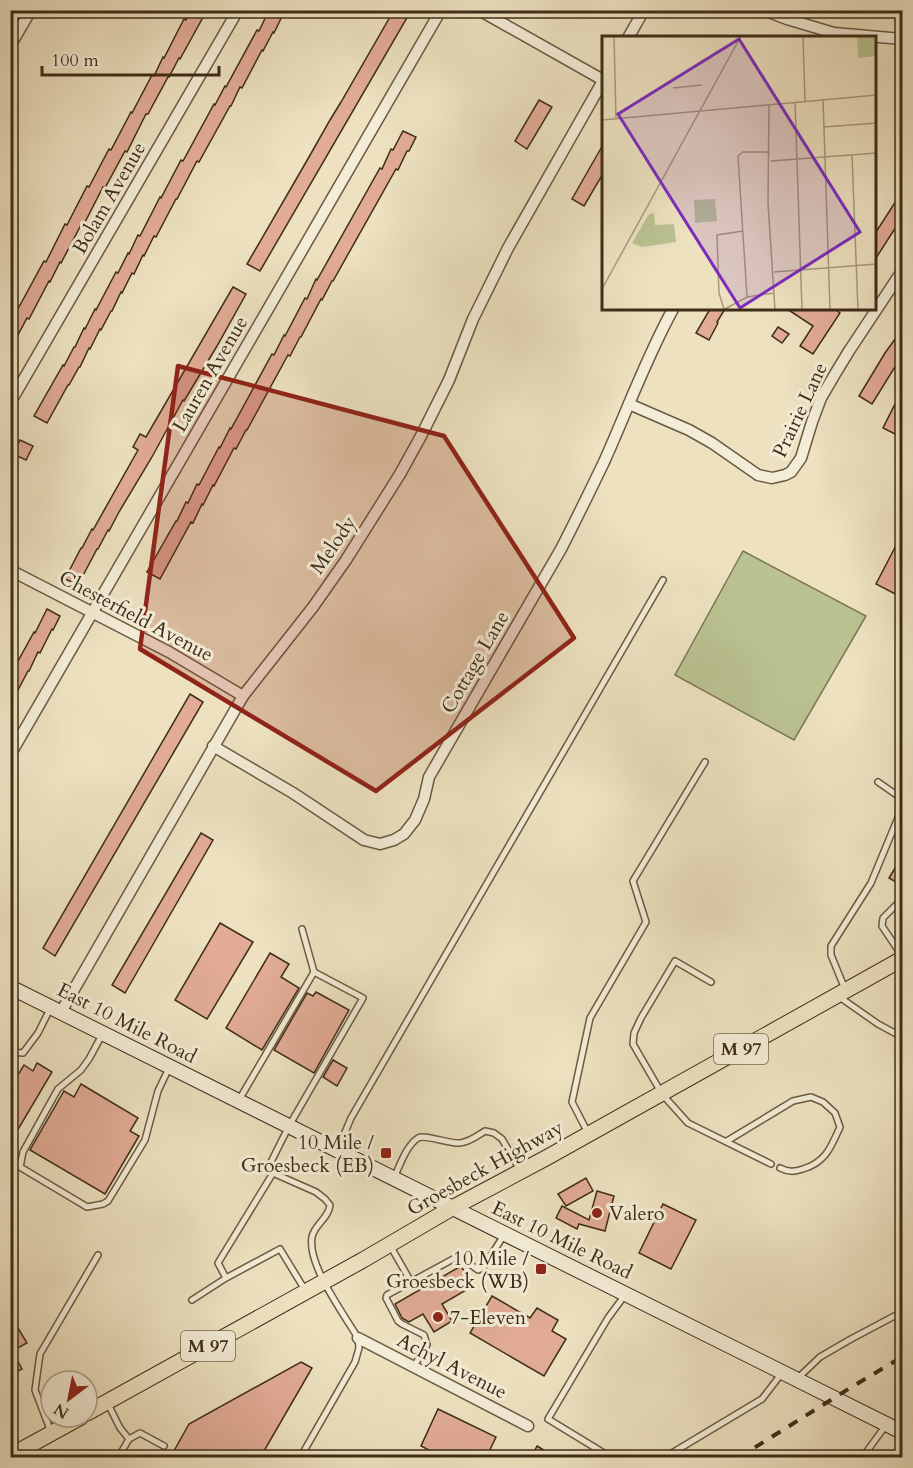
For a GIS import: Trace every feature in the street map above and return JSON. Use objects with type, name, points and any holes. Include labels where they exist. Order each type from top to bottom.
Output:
[{"type":"main road","name":"Groesbeck Highway","points":[[99,1406],[452,1208],[662,1094],[903,957]]},
{"type":"main road","name":"East 10 Mile Road","points":[[10,987],[903,1432]]},
{"type":"main road","points":[[10,1456],[58,1429]]},
{"type":"street","points":[[10,46],[31,10]]},
{"type":"street","name":"Bolam Avenue","points":[[10,403],[238,10]]},
{"type":"street","name":"Lauren Avenue","points":[[10,755],[441,10]]},
{"type":"street","points":[[478,10],[602,78]]},
{"type":"street","points":[[629,36],[644,10]]},
{"type":"street","points":[[764,10],[833,35],[850,36]]},
{"type":"street","points":[[877,38],[903,39]]},
{"type":"street","name":"Melody","points":[[56,1010],[243,696],[313,607],[346,560],[400,474],[449,380],[473,319],[508,248],[602,83]]},
{"type":"street","name":"Prairie Lane","points":[[877,310],[903,271]]},
{"type":"street","name":"Cottage Lane","points":[[213,746],[293,793],[364,840],[380,843],[394,840],[404,834],[415,820],[424,799],[429,777],[579,516],[656,339],[672,310]]},
{"type":"street","name":"Prairie Lane","points":[[629,404],[689,430],[758,475],[772,478],[785,475],[791,472],[801,458],[822,398],[849,351],[877,310]]},
{"type":"street","name":"Chesterfield Avenue","points":[[10,570],[169,652],[243,696]]},
{"type":"street","name":"Achyl Avenue","points":[[358,1338],[528,1426]]},
{"type":"lane","points":[[337,1150],[351,1118],[663,580]]},
{"type":"lane","points":[[588,1134],[572,1102],[590,1018],[646,922],[633,882],[705,762]]},
{"type":"lane","points":[[878,782],[903,802]]},
{"type":"lane","points":[[903,808],[871,883],[831,946],[831,955],[841,993],[878,1024],[903,1037]]},
{"type":"lane","points":[[903,899],[883,918],[882,927],[903,957]]},
{"type":"lane","points":[[239,1101],[314,972],[302,929]]},
{"type":"lane","points":[[711,982],[675,961],[640,1018],[634,1033],[633,1044],[662,1094],[688,1123],[771,1164]]},
{"type":"lane","points":[[300,1458],[355,1362],[359,1348],[358,1338],[323,1282],[312,1250],[313,1233],[327,1214],[330,1205],[316,1192],[273,1173],[269,1166],[363,998],[314,972]]},
{"type":"lane","points":[[10,1052],[23,1053],[56,1010]]},
{"type":"lane","points":[[103,1033],[81,1070],[58,1089],[23,1152],[20,1167],[87,1207],[108,1201],[145,1140],[158,1091],[169,1066]]},
{"type":"lane","points":[[727,1141],[793,1101],[811,1097],[823,1102],[835,1113],[840,1126],[831,1146],[819,1163],[801,1170],[787,1172],[780,1168]]},
{"type":"lane","points":[[394,1178],[409,1147],[418,1138],[423,1136],[450,1143],[462,1143],[470,1141],[485,1131],[494,1133],[502,1139],[521,1172]]},
{"type":"lane","points":[[226,1278],[218,1263],[273,1173]]},
{"type":"lane","points":[[414,1366],[427,1346],[424,1335],[398,1320],[386,1298],[387,1294],[455,1258],[463,1259],[478,1270],[483,1268],[504,1233]]},
{"type":"lane","points":[[389,1244],[411,1282]]},
{"type":"lane","points":[[192,1300],[226,1278],[280,1249],[305,1292]]},
{"type":"lane","points":[[51,1433],[35,1390],[40,1354],[98,1255]]},
{"type":"lane","points":[[612,1458],[548,1419],[608,1318],[626,1293]]},
{"type":"lane","points":[[796,1379],[820,1358],[851,1338],[903,1312]]},
{"type":"lane","points":[[659,1458],[672,1453],[762,1399],[782,1372]]},
{"type":"lane","points":[[107,1402],[120,1428],[129,1439]]},
{"type":"lane","points":[[862,1458],[887,1424]]},
{"type":"lane","points":[[118,1458],[129,1439],[140,1433],[165,1446]]},
{"type":"highlighted area","points":[[178,366],[444,436],[574,638],[376,791],[140,649]]},
{"type":"green space","points":[[743,551],[866,616],[794,740],[675,675]]},
{"type":"building","points":[[180,10],[207,10],[146,114],[127,152],[125,151],[105,188],[103,187],[83,226],[81,225],[10,350],[10,316],[13,318],[87,186],[89,187],[109,149],[111,150],[152,75],[154,76],[184,19],[186,20],[188,15]]},
{"type":"building","points":[[269,10],[285,10],[274,33],[262,50],[242,88],[240,87],[156,237],[154,236],[134,274],[132,273],[47,423],[34,416],[116,272],[118,273],[138,235],[140,236],[181,160],[183,161],[257,30],[259,31]]},
{"type":"building","points":[[394,10],[399,10],[408,16],[260,271],[247,264],[330,120]]},
{"type":"building","points":[[539,100],[552,107],[527,149],[515,141]]},
{"type":"building","points":[[403,131],[416,137],[398,170],[396,169],[160,579],[147,572],[186,502],[188,503],[197,484],[199,485],[272,354],[274,355],[305,298],[307,299],[316,279]]},
{"type":"building","points":[[602,146],[602,175],[584,206],[572,199]]},
{"type":"building","points":[[903,190],[903,216],[877,256],[877,230]]},
{"type":"building","points":[[233,287],[246,294],[217,346],[183,400],[78,585],[65,579],[138,450],[133,447],[140,434],[146,437]]},
{"type":"building","points":[[709,310],[724,310],[709,340],[696,333]]},
{"type":"building","points":[[789,310],[836,310],[840,313],[813,354],[800,346],[813,326]]},
{"type":"building","points":[[778,327],[789,334],[782,343],[772,336]]},
{"type":"building","points":[[903,328],[903,354],[872,404],[859,396]]},
{"type":"building","points":[[903,394],[903,419],[895,434],[883,428]]},
{"type":"building","points":[[20,440],[33,446],[26,460],[13,454]]},
{"type":"building","points":[[903,532],[903,598],[876,584]]},
{"type":"building","points":[[47,609],[60,616],[18,690],[10,686],[10,669],[13,670]]},
{"type":"building","points":[[190,694],[203,702],[55,956],[43,948]]},
{"type":"building","points":[[201,833],[213,840],[125,993],[112,985]]},
{"type":"building","points":[[903,855],[903,886],[889,878]]},
{"type":"building","points":[[220,923],[253,942],[207,1019],[175,1000]]},
{"type":"building","points":[[270,953],[289,964],[281,977],[299,988],[262,1050],[226,1028]]},
{"type":"building","points":[[316,992],[349,1010],[314,1073],[274,1050],[307,993],[313,996]]},
{"type":"building","points":[[333,1060],[347,1068],[337,1086],[323,1077]]},
{"type":"building","points":[[37,1063],[52,1072],[10,1143],[10,1088],[24,1065],[33,1071]]},
{"type":"building","points":[[81,1084],[138,1118],[130,1131],[139,1136],[105,1194],[30,1150],[64,1091],[74,1097]]},
{"type":"building","points":[[586,1178],[593,1191],[566,1206],[558,1194]]},
{"type":"building","points":[[597,1191],[614,1196],[605,1231],[579,1224],[577,1229],[556,1218],[562,1206],[589,1220]]},
{"type":"building","points":[[663,1204],[696,1220],[671,1269],[639,1253]]},
{"type":"building","points":[[461,1266],[473,1286],[442,1304],[452,1321],[434,1332],[423,1314],[409,1322],[402,1318],[395,1304]]},
{"type":"building","points":[[492,1296],[530,1318],[537,1308],[558,1320],[552,1331],[566,1339],[544,1376],[470,1333]]},
{"type":"building","points":[[18,1328],[27,1343],[12,1351],[22,1369],[10,1375],[10,1333]]},
{"type":"building","points":[[301,1362],[312,1368],[260,1458],[170,1458],[189,1424]]},
{"type":"building","points":[[438,1409],[496,1437],[486,1458],[444,1458],[421,1446]]},
{"type":"building","points":[[537,1446],[557,1458],[531,1458]]},
{"type":"railway","points":[[738,1458],[902,1357]]},
{"type":"place","name":"10 Mile / Groesbeck (EB)","points":[[386,1153]]},
{"type":"place","name":"Valero","points":[[597,1213]]},
{"type":"place","name":"10 Mile / Groesbeck (WB)","points":[[541,1269]]},
{"type":"place","name":"7-Eleven","points":[[438,1317]]}]
